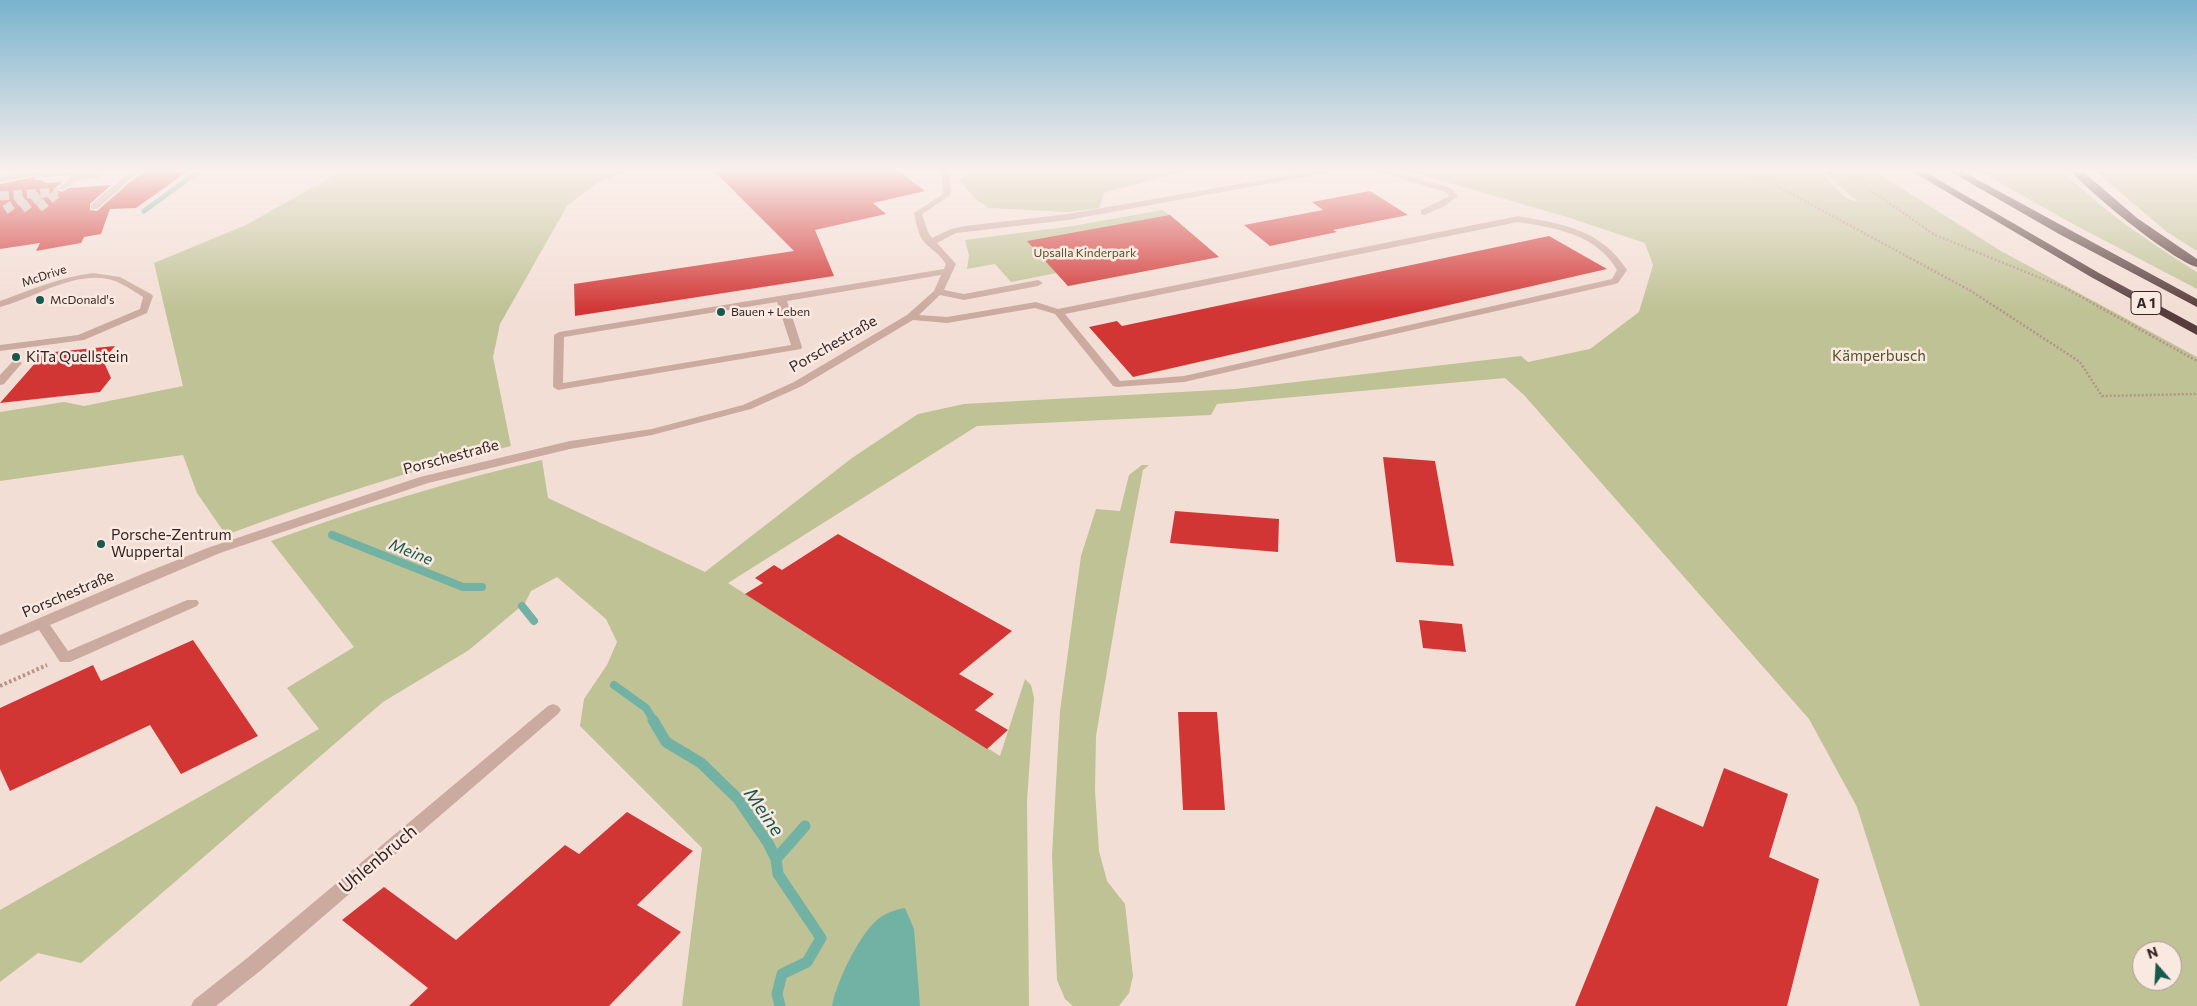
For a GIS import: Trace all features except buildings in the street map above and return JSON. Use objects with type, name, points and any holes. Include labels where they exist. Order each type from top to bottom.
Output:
[{"type":"highway","name":"A 1","points":[[1994,216],[2197,331]]},
{"type":"highway","name":"A 1","points":[[2034,216],[2197,304]]},
{"type":"highway","points":[[2127,216],[2172,249],[2197,264]]},
{"type":"street","points":[[781,298],[797,347],[558,387],[559,335],[781,298],[949,271],[951,264],[943,252],[929,243],[921,230],[919,216]]},
{"type":"street","points":[[929,243],[954,231],[1074,216]]},
{"type":"street","points":[[911,317],[947,320],[1036,305],[1058,312],[1518,218],[1591,238],[1614,256],[1622,270],[1615,281],[1184,380],[1117,384],[1058,312]]},
{"type":"street","name":"Porschestraße","points":[[0,641],[215,550],[424,480],[570,445],[652,432],[747,407],[798,384],[911,317],[938,292],[949,271]]},
{"type":"street","name":"McDrive","points":[[0,304],[81,277],[96,276],[107,276],[134,286],[148,296],[144,311],[80,338],[0,348]]},
{"type":"street","points":[[938,292],[964,297],[1038,283]]},
{"type":"street","points":[[0,382],[17,363]]},
{"type":"street","points":[[42,623],[65,658],[192,603]]},
{"type":"street","name":"Uhlenbruch","points":[[201,1006],[253,965],[553,710]]},
{"type":"path","points":[[1832,216],[1971,292],[2080,362],[2102,396],[2197,394]]},
{"type":"path","points":[[1909,216],[1935,234],[2065,288],[2197,361]]},
{"type":"path","points":[[0,686],[65,658]]},
{"type":"green space","points":[[262,216],[561,216],[500,324],[493,357],[511,446],[367,486],[226,535],[197,493],[183,455],[0,481],[0,412],[64,402],[84,406],[183,386],[154,263],[246,225]]},
{"type":"green space","name":"Upsalla Kinderpark","points":[[1129,216],[1171,216],[1219,257],[1068,286],[1057,273],[1011,282],[995,264],[967,269],[969,255],[965,240],[1073,226]]},
{"type":"green space","name":"Kämperbusch","points":[[1563,216],[1945,216],[2001,251],[2197,357],[2197,1006],[1920,1006],[1857,807],[1809,719],[1524,395],[1505,378],[1217,404],[1211,415],[977,426],[728,583],[1000,756],[1025,679],[1031,685],[1034,698],[1027,801],[1029,1006],[682,1006],[702,848],[580,726],[584,699],[607,665],[617,642],[606,619],[557,577],[531,591],[525,603],[469,650],[383,702],[81,963],[38,953],[0,982],[0,910],[319,729],[287,688],[354,647],[271,541],[405,496],[542,460],[548,498],[705,572],[852,458],[918,414],[964,404],[1235,389],[1521,356],[1528,362],[1590,349],[1639,312],[1653,265],[1645,243]]},
{"type":"green space","points":[[2059,216],[2114,216],[2197,272],[2197,289]]},
{"type":"green space","points":[[2148,216],[2197,216],[2197,251],[2167,232]]},
{"type":"green space","points":[[1142,465],[1149,465],[1143,470],[1096,736],[1095,790],[1099,851],[1107,881],[1125,904],[1133,976],[1129,993],[1119,1006],[1073,1006],[1065,999],[1057,980],[1052,855],[1060,711],[1081,556],[1096,509],[1120,511],[1129,475]]},
{"type":"water","points":[[905,908],[914,929],[920,1006],[832,1006],[838,985],[849,960],[870,927],[890,912]]},
{"type":"waterway","name":"Meine","points":[[332,535],[463,587],[482,587]]},
{"type":"waterway","name":"Meine","points":[[522,606],[534,621]]},
{"type":"waterway","name":"Meine","points":[[614,685],[646,708],[654,721]]},
{"type":"waterway","name":"Meine","points":[[653,720],[666,742],[701,763],[738,799],[768,843],[776,859]]},
{"type":"waterway","points":[[776,859],[805,826]]},
{"type":"waterway","name":"Meine","points":[[776,859],[778,874],[821,938],[807,962],[782,974],[777,994],[780,1006]]},
{"type":"place","name":"McDonald's","points":[[40,300]]},
{"type":"place","name":"Bauen + Leben","points":[[721,312]]},
{"type":"place","name":"KiTa Quellstein","points":[[16,357]]},
{"type":"place","name":"Porsche-Zentrum Wuppertal","points":[[101,544]]}]
